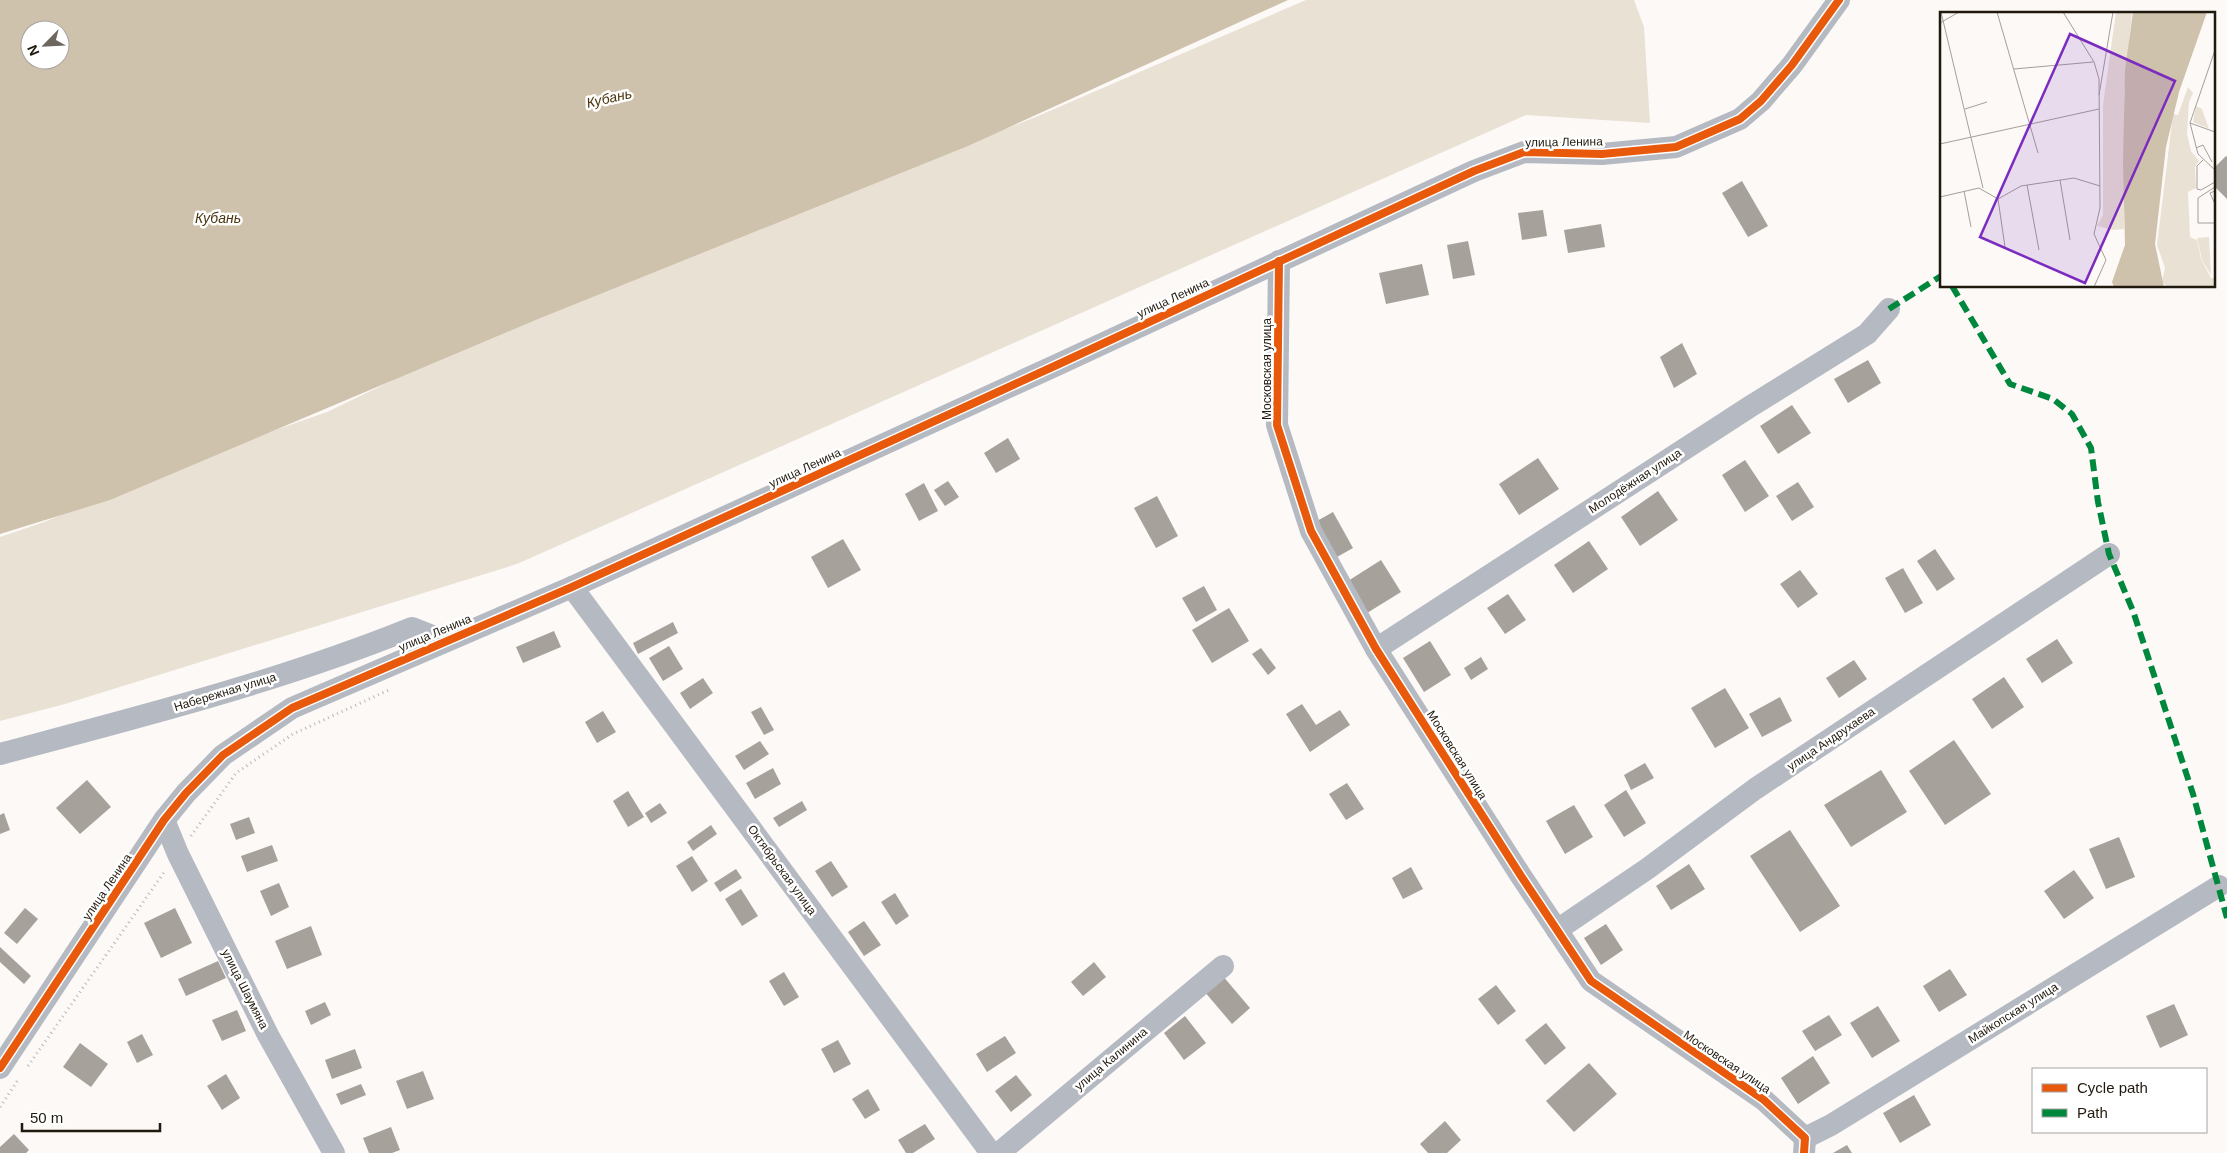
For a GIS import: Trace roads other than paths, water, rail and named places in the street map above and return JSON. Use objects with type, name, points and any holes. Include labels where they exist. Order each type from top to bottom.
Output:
[{"type":"street","name":"улица Ленина","points":[[10,1073],[164,820],[186,793],[224,755],[292,708],[572,587],[1474,171],[1524,152],[1602,154],[1676,147],[1740,120],[1761,101],[1792,65],[1839,0]]},
{"type":"street","name":"Московская улица","points":[[1279,261],[1277,425],[1311,531],[1376,649],[1591,981],[1764,1100],[1804,1145]]},
{"type":"street","name":"Молодёжная улица","points":[[1376,649],[1751,406],[1867,334],[1889,309]]},
{"type":"street","name":"улица Андрухаева","points":[[1557,930],[1648,869],[1755,789],[2109,554]]},
{"type":"street","name":"Октябрьская улица","points":[[572,587],[991,1153]]},
{"type":"street","name":"Набережная улица","points":[[0,754],[183,705],[348,654],[412,628],[445,641]]},
{"type":"street","name":"улица Шаумяна","points":[[164,820],[178,854],[268,1035],[334,1153]]},
{"type":"street","name":"Майкопская улица","points":[[1804,1145],[1831,1125],[2219,886]]},
{"type":"street","name":"улица Калинина","points":[[999,1153],[1223,966]]},
{"type":"water","name":"Кубань","points":[[0,0],[1288,0],[968,146],[538,319],[110,500],[0,534]]}]
